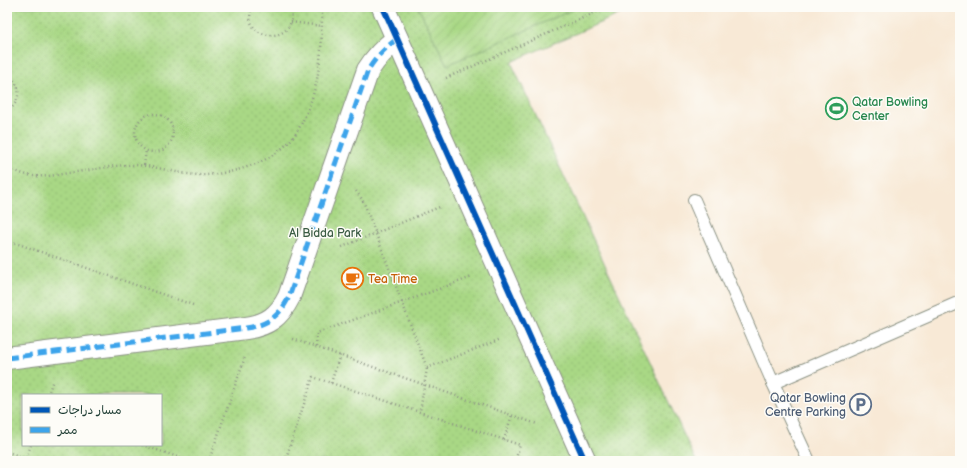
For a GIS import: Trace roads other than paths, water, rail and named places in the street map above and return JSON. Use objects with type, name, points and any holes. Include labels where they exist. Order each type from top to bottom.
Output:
[{"type":"street","points":[[384,7],[466,196],[585,461]]},
{"type":"street","points":[[7,358],[256,327],[272,319],[285,305],[289,297],[368,70],[381,52],[397,39]]},
{"type":"lane","points":[[694,200],[809,461]]},
{"type":"lane","points":[[773,382],[960,302]]},
{"type":"place","name":"Qatar Bowling Center","points":[[837,109]]},
{"type":"place","name":"Tea Time","points":[[352,279]]},
{"type":"place","name":"Qatar Bowling Centre Parking","points":[[861,405]]},
{"type":"park label","name":"Al Bidda Park","points":[[325,233]]}]
